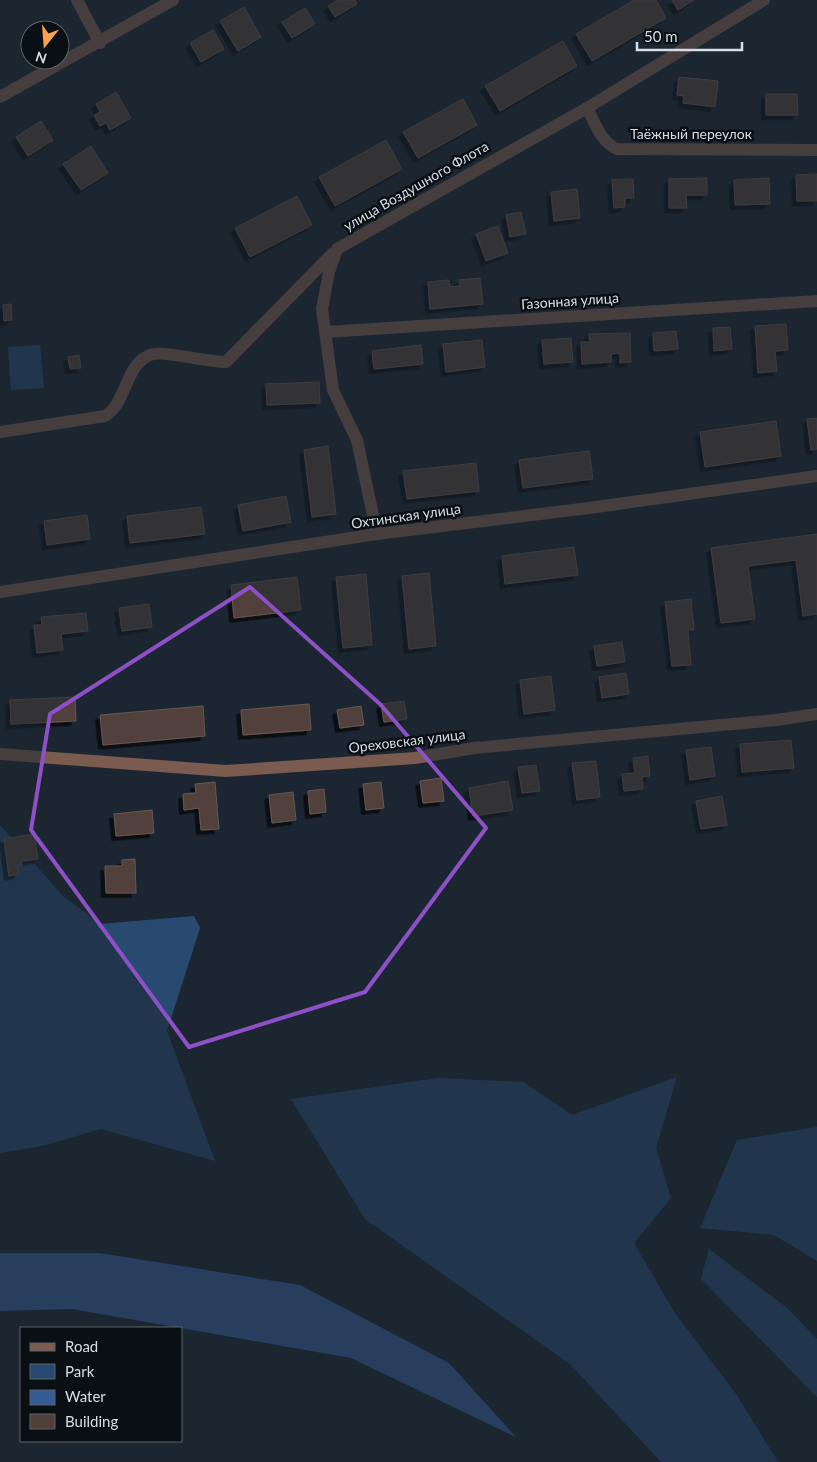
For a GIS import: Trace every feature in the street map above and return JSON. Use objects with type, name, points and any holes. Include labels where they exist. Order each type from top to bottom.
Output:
[{"type":"street","points":[[77,0],[100,43]]},
{"type":"street","points":[[0,98],[174,0]]},
{"type":"street","name":"улица Воздушного Флота","points":[[377,534],[357,440],[333,390],[322,309],[329,272],[336,249],[587,108],[764,0]]},
{"type":"street","name":"Таёжный переулок","points":[[587,108],[608,145],[618,149],[817,150]]},
{"type":"street","points":[[0,432],[105,416],[112,412],[133,371],[143,359],[154,354],[212,362],[226,362],[336,249]]},
{"type":"street","name":"Газонная улица","points":[[325,332],[817,301]]},
{"type":"street","name":"Охтинская улица","points":[[0,592],[377,534],[589,508],[817,476]]},
{"type":"street","name":"Ореховская улица","points":[[0,754],[219,771],[255,770],[415,758],[474,748],[776,720],[817,714]]},
{"type":"highlighted area","points":[[250,587],[381,705],[486,828],[365,992],[189,1047],[31,830],[50,714]]},
{"type":"green space","points":[[40,345],[44,388],[11,390],[8,347]]},
{"type":"green space","points":[[0,825],[63,896],[100,924],[194,916],[200,928],[167,1031],[215,1161],[101,1129],[42,1146],[0,1153]]},
{"type":"green space","points":[[677,1077],[656,1148],[671,1198],[634,1243],[674,1312],[736,1394],[778,1462],[661,1462],[570,1364],[365,1219],[291,1099],[438,1078],[523,1082],[572,1115]]},
{"type":"green space","points":[[817,1127],[817,1261],[774,1235],[700,1228],[737,1140]]},
{"type":"green space","points":[[709,1249],[786,1307],[817,1339],[817,1397],[701,1279]]},
{"type":"water","points":[[0,1253],[100,1253],[300,1285],[449,1363],[516,1437],[351,1358],[72,1309],[0,1311]]},
{"type":"building","points":[[338,0],[355,0],[357,4],[335,17],[328,6]]},
{"type":"building","points":[[634,0],[656,0],[666,18],[592,61],[576,34]]},
{"type":"building","points":[[672,0],[694,0],[678,10]]},
{"type":"building","points":[[244,7],[261,37],[238,51],[220,21]]},
{"type":"building","points":[[305,8],[315,24],[292,38],[282,22]]},
{"type":"building","points":[[213,30],[224,49],[201,62],[190,43]]},
{"type":"building","points":[[563,41],[577,66],[500,111],[485,86]]},
{"type":"building","points":[[679,77],[718,81],[715,107],[683,103],[684,96],[677,95]]},
{"type":"building","points":[[116,92],[131,118],[110,130],[106,123],[100,126],[94,115],[100,112],[96,104]]},
{"type":"building","points":[[766,94],[797,94],[798,115],[766,115]]},
{"type":"building","points":[[463,99],[477,125],[418,158],[403,132]]},
{"type":"building","points":[[41,121],[53,140],[28,156],[16,137]]},
{"type":"building","points":[[386,140],[402,169],[335,206],[319,177]]},
{"type":"building","points":[[91,146],[108,173],[81,190],[63,164]]},
{"type":"building","points":[[817,174],[817,201],[797,201],[796,175]]},
{"type":"building","points":[[707,178],[707,195],[686,195],[687,208],[669,208],[669,179]]},
{"type":"building","points":[[769,178],[770,204],[735,205],[734,180]]},
{"type":"building","points":[[633,179],[634,198],[625,198],[625,207],[614,208],[612,180]]},
{"type":"building","points":[[577,189],[580,218],[554,221],[551,192]]},
{"type":"building","points":[[297,196],[312,225],[250,257],[235,228]]},
{"type":"building","points":[[521,212],[526,234],[510,237],[506,215]]},
{"type":"building","points":[[498,226],[508,253],[486,261],[476,234]]},
{"type":"building","points":[[480,278],[483,304],[430,309],[428,282],[449,280],[450,287],[460,286],[459,280]]},
{"type":"building","points":[[11,304],[12,320],[4,321],[3,305]]},
{"type":"building","points":[[786,324],[788,350],[775,351],[777,371],[758,373],[755,326]]},
{"type":"building","points":[[730,327],[732,349],[714,351],[713,328]]},
{"type":"building","points":[[676,331],[678,349],[654,351],[653,333]]},
{"type":"building","points":[[630,333],[631,362],[620,363],[620,353],[611,354],[611,362],[582,364],[581,342],[590,342],[589,334]]},
{"type":"building","points":[[571,338],[573,362],[544,364],[542,340]]},
{"type":"building","points":[[482,340],[485,367],[446,372],[443,344]]},
{"type":"building","points":[[421,345],[423,364],[374,369],[372,351]]},
{"type":"building","points":[[79,355],[81,368],[70,369],[68,357]]},
{"type":"building","points":[[319,382],[320,403],[267,405],[266,384]]},
{"type":"building","points":[[817,418],[817,449],[811,450],[807,419]]},
{"type":"building","points":[[776,421],[781,456],[705,467],[700,432]]},
{"type":"building","points":[[328,446],[336,514],[312,517],[304,450]]},
{"type":"building","points":[[589,451],[593,479],[523,488],[519,460]]},
{"type":"building","points":[[476,463],[479,491],[407,499],[403,471]]},
{"type":"building","points":[[286,496],[291,522],[243,531],[238,505]]},
{"type":"building","points":[[201,507],[205,534],[130,543],[127,516]]},
{"type":"building","points":[[87,515],[90,539],[47,545],[44,521]]},
{"type":"building","points":[[817,534],[817,614],[803,616],[796,560],[748,566],[755,619],[721,623],[711,548]]},
{"type":"building","points":[[574,547],[578,575],[505,584],[502,556]]},
{"type":"building","points":[[429,573],[436,646],[409,649],[402,576]]},
{"type":"building","points":[[366,574],[372,645],[343,648],[336,577]]},
{"type":"building","points":[[297,577],[301,610],[234,618],[231,585]]},
{"type":"building","points":[[691,599],[694,630],[688,630],[691,665],[672,666],[665,602]]},
{"type":"building","points":[[149,604],[152,627],[122,631],[119,608]]},
{"type":"building","points":[[86,613],[88,631],[61,634],[63,650],[37,653],[34,625],[42,625],[41,617]]},
{"type":"building","points":[[622,642],[625,662],[597,666],[594,646]]},
{"type":"building","points":[[626,673],[629,694],[602,698],[599,677]]},
{"type":"building","points":[[551,676],[555,710],[524,714],[520,680]]},
{"type":"building","points":[[75,697],[76,721],[11,724],[10,700]]},
{"type":"building","points":[[404,701],[407,719],[384,722],[381,704]]},
{"type":"building","points":[[309,704],[311,730],[243,735],[241,710]]},
{"type":"building","points":[[203,706],[205,736],[103,745],[100,715]]},
{"type":"building","points":[[361,706],[364,725],[340,728],[337,710]]},
{"type":"building","points":[[791,740],[794,768],[742,772],[740,744]]},
{"type":"building","points":[[711,747],[715,776],[690,780],[686,750]]},
{"type":"building","points":[[648,756],[650,776],[642,777],[643,789],[624,791],[622,774],[635,773],[633,758]]},
{"type":"building","points":[[596,761],[600,797],[577,800],[572,763]]},
{"type":"building","points":[[536,765],[540,791],[522,793],[518,767]]},
{"type":"building","points":[[441,778],[444,801],[423,803],[420,781]]},
{"type":"building","points":[[508,781],[513,810],[473,816],[469,788]]},
{"type":"building","points":[[215,782],[219,829],[201,830],[199,808],[184,810],[183,794],[196,793],[195,784]]},
{"type":"building","points":[[381,782],[384,808],[366,810],[363,784]]},
{"type":"building","points":[[324,789],[326,812],[310,814],[308,791]]},
{"type":"building","points":[[293,792],[296,820],[272,823],[269,795]]},
{"type":"building","points":[[722,796],[727,825],[701,829],[696,801]]},
{"type":"building","points":[[152,810],[154,833],[116,836],[114,814]]},
{"type":"building","points":[[34,834],[38,859],[21,861],[22,865],[17,865],[19,874],[9,876],[4,839]]},
{"type":"building","points":[[135,859],[136,893],[106,893],[105,866],[122,866],[122,860]]}]
